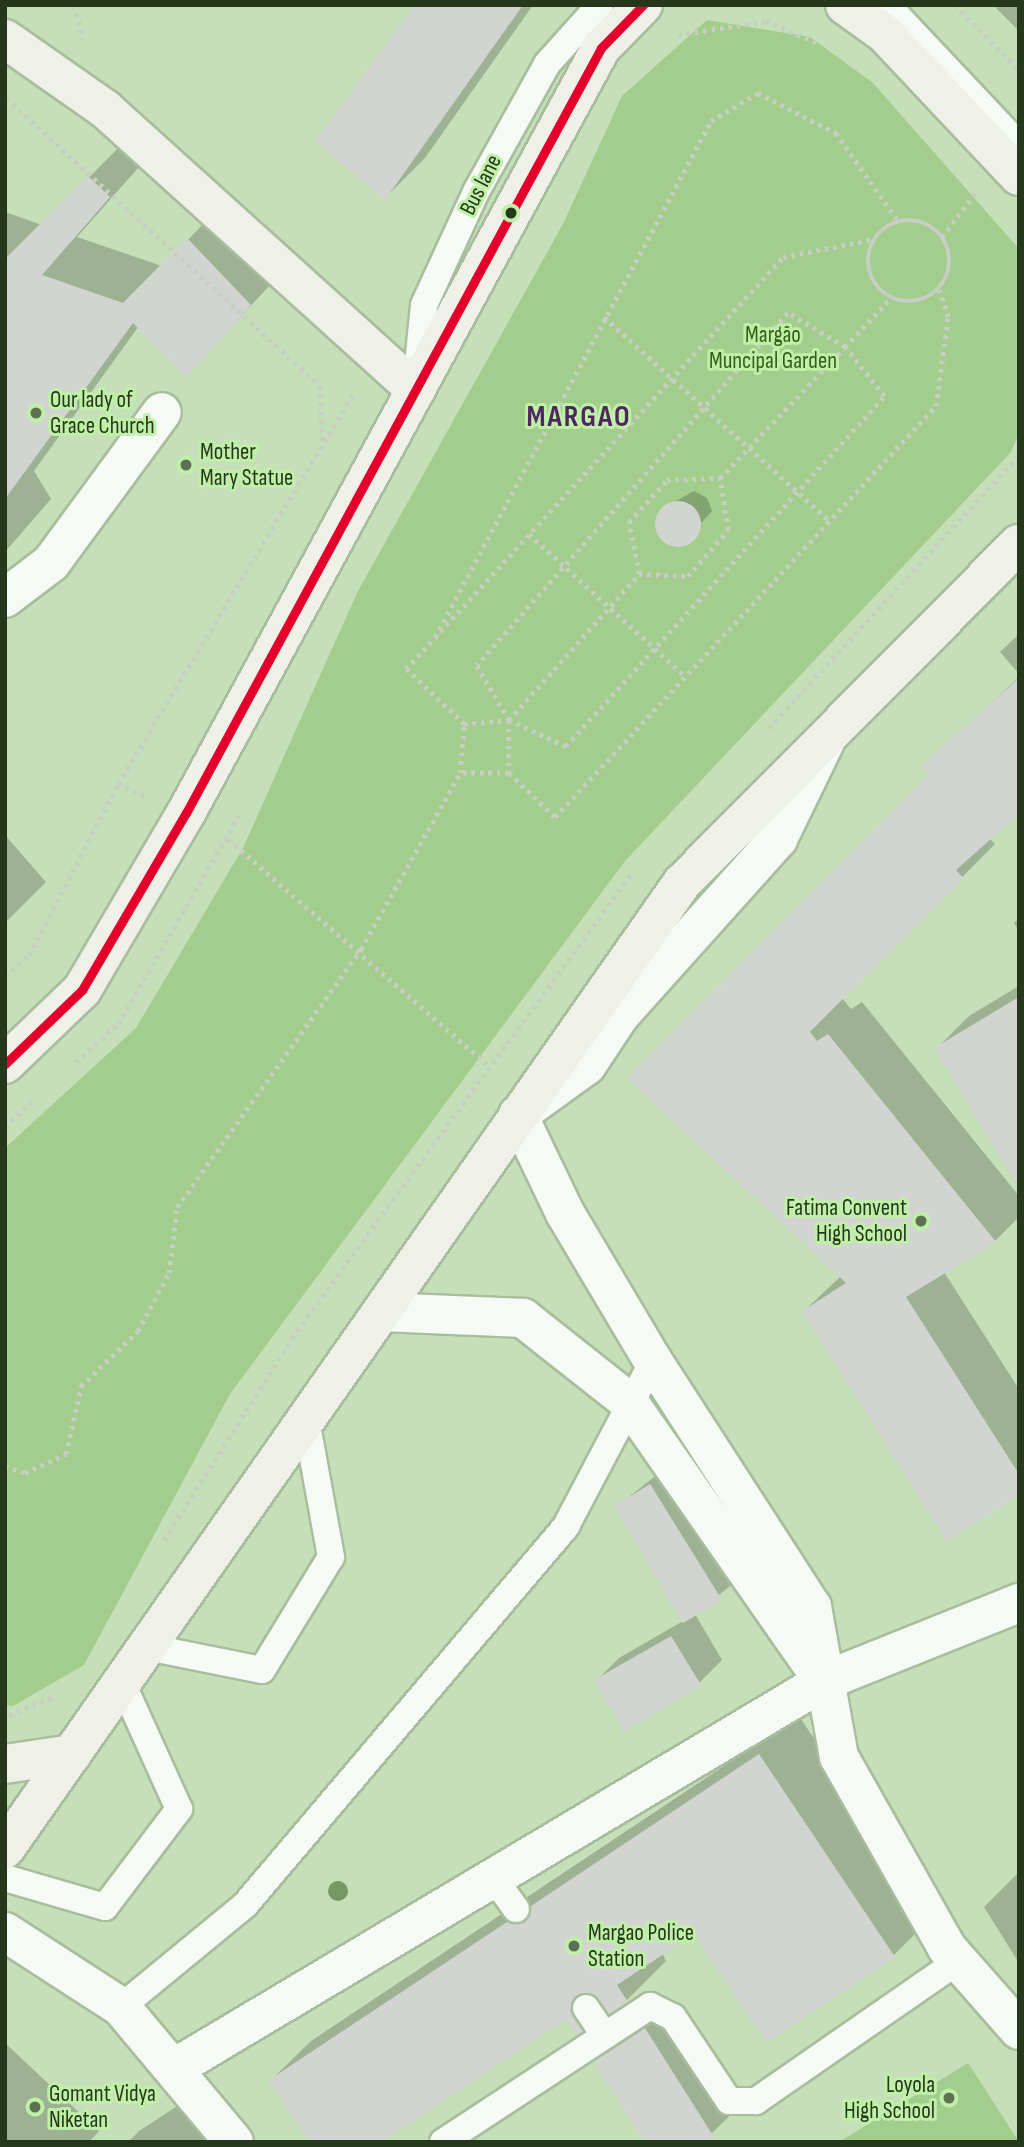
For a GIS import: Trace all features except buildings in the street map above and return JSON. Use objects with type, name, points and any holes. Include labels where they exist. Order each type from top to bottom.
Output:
[{"type":"main road","points":[[5,1064],[82,990],[186,813],[601,48],[643,5]]},
{"type":"main road","points":[[845,5],[885,34],[1019,176]]},
{"type":"main road","points":[[5,39],[104,109],[416,390]]},
{"type":"main road","points":[[5,1849],[682,883],[1019,544]]},
{"type":"main road","points":[[5,1764],[72,1754]]},
{"type":"street","points":[[5,598],[51,563],[162,412]]},
{"type":"street","points":[[518,1115],[565,1213],[653,1361],[812,1607],[839,1757],[958,1961],[1019,2030]]},
{"type":"street","points":[[382,1312],[523,1318],[628,1401],[824,1681]]},
{"type":"street","points":[[176,2067],[491,1874],[824,1681],[1019,1603]]},
{"type":"street","points":[[5,1932],[121,2007],[176,2067],[234,2142]]},
{"type":"lane","name":"Bus lane","points":[[416,390],[424,305],[477,190],[547,64],[600,5]]},
{"type":"lane","points":[[887,5],[1019,145]]},
{"type":"lane","points":[[121,2007],[245,1905],[566,1526],[628,1401],[653,1361]]},
{"type":"lane","points":[[147,1647],[262,1670],[331,1557],[306,1420]]},
{"type":"lane","points":[[5,1878],[105,1907],[178,1809],[122,1683]]},
{"type":"lane","points":[[491,1874],[516,1909]]},
{"type":"lane","points":[[443,2142],[635,2011],[664,2008],[729,2101],[741,2105],[756,2101],[958,1961]]},
{"type":"lane","points":[[586,2008],[603,2033]]},
{"type":"path","points":[[955,5],[1019,70]]},
{"type":"path","points":[[668,42],[679,34],[766,21],[826,47]]},
{"type":"path","points":[[435,637],[711,121],[758,93],[836,133],[898,221]]},
{"type":"path","points":[[5,97],[320,386],[323,445]]},
{"type":"path","points":[[942,237],[973,195]]},
{"type":"path","points":[[509,773],[509,720],[477,666],[788,313],[845,347],[884,396],[566,746],[509,720],[464,724],[405,669],[783,257],[874,239],[898,221],[923,222],[942,237],[950,264],[939,289],[916,302],[891,298],[871,279],[874,239]]},
{"type":"path","points":[[460,773],[509,773],[555,817],[936,406],[948,317],[939,289]]},
{"type":"path","points":[[639,574],[629,522],[667,480],[720,478],[891,298]]},
{"type":"path","points":[[604,317],[675,376],[704,409],[830,521]]},
{"type":"path","points":[[5,976],[29,956],[118,784],[377,354]]},
{"type":"path","points":[[639,574],[688,576],[728,530],[720,478]]},
{"type":"path","points":[[529,534],[686,677]]},
{"type":"path","points":[[509,720],[639,574]]},
{"type":"path","points":[[5,1466],[25,1473],[66,1454],[81,1386],[138,1331],[169,1273],[177,1207],[361,949],[460,773],[464,724]]},
{"type":"path","points":[[118,784],[186,813],[243,848],[485,1057],[518,1115]]},
{"type":"path","points":[[67,1071],[118,1024],[225,846],[248,797]]},
{"type":"path","points":[[5,1127],[36,1099]]},
{"type":"green space","name":"Margão Muncipal Garden","points":[[707,20],[810,37],[873,83],[1019,249],[1019,433],[1011,452],[625,861],[230,1394],[84,1665],[13,1706],[5,1705],[5,1148],[136,1028],[243,848],[357,593],[563,224],[622,96]]},
{"type":"green space","points":[[968,2063],[1019,2142],[839,2142]]},
{"type":"transit line","points":[[5,1064],[82,990],[186,813],[601,48],[643,5]]},
{"type":"place","name":"Our lady of Grace Church","points":[[36,413]]},
{"type":"place","name":"Mother Mary Statue","points":[[186,465]]},
{"type":"place","name":"Fatima Convent High School","points":[[921,1221]]},
{"type":"place","name":"Margao Police Station","points":[[574,1946]]},
{"type":"place","name":"Loyola High School","points":[[949,2098]]},
{"type":"place","name":"Gomant Vidya Niketan","points":[[35,2107]]},
{"type":"district","name":"MARGAO","points":[[579,417]]}]
